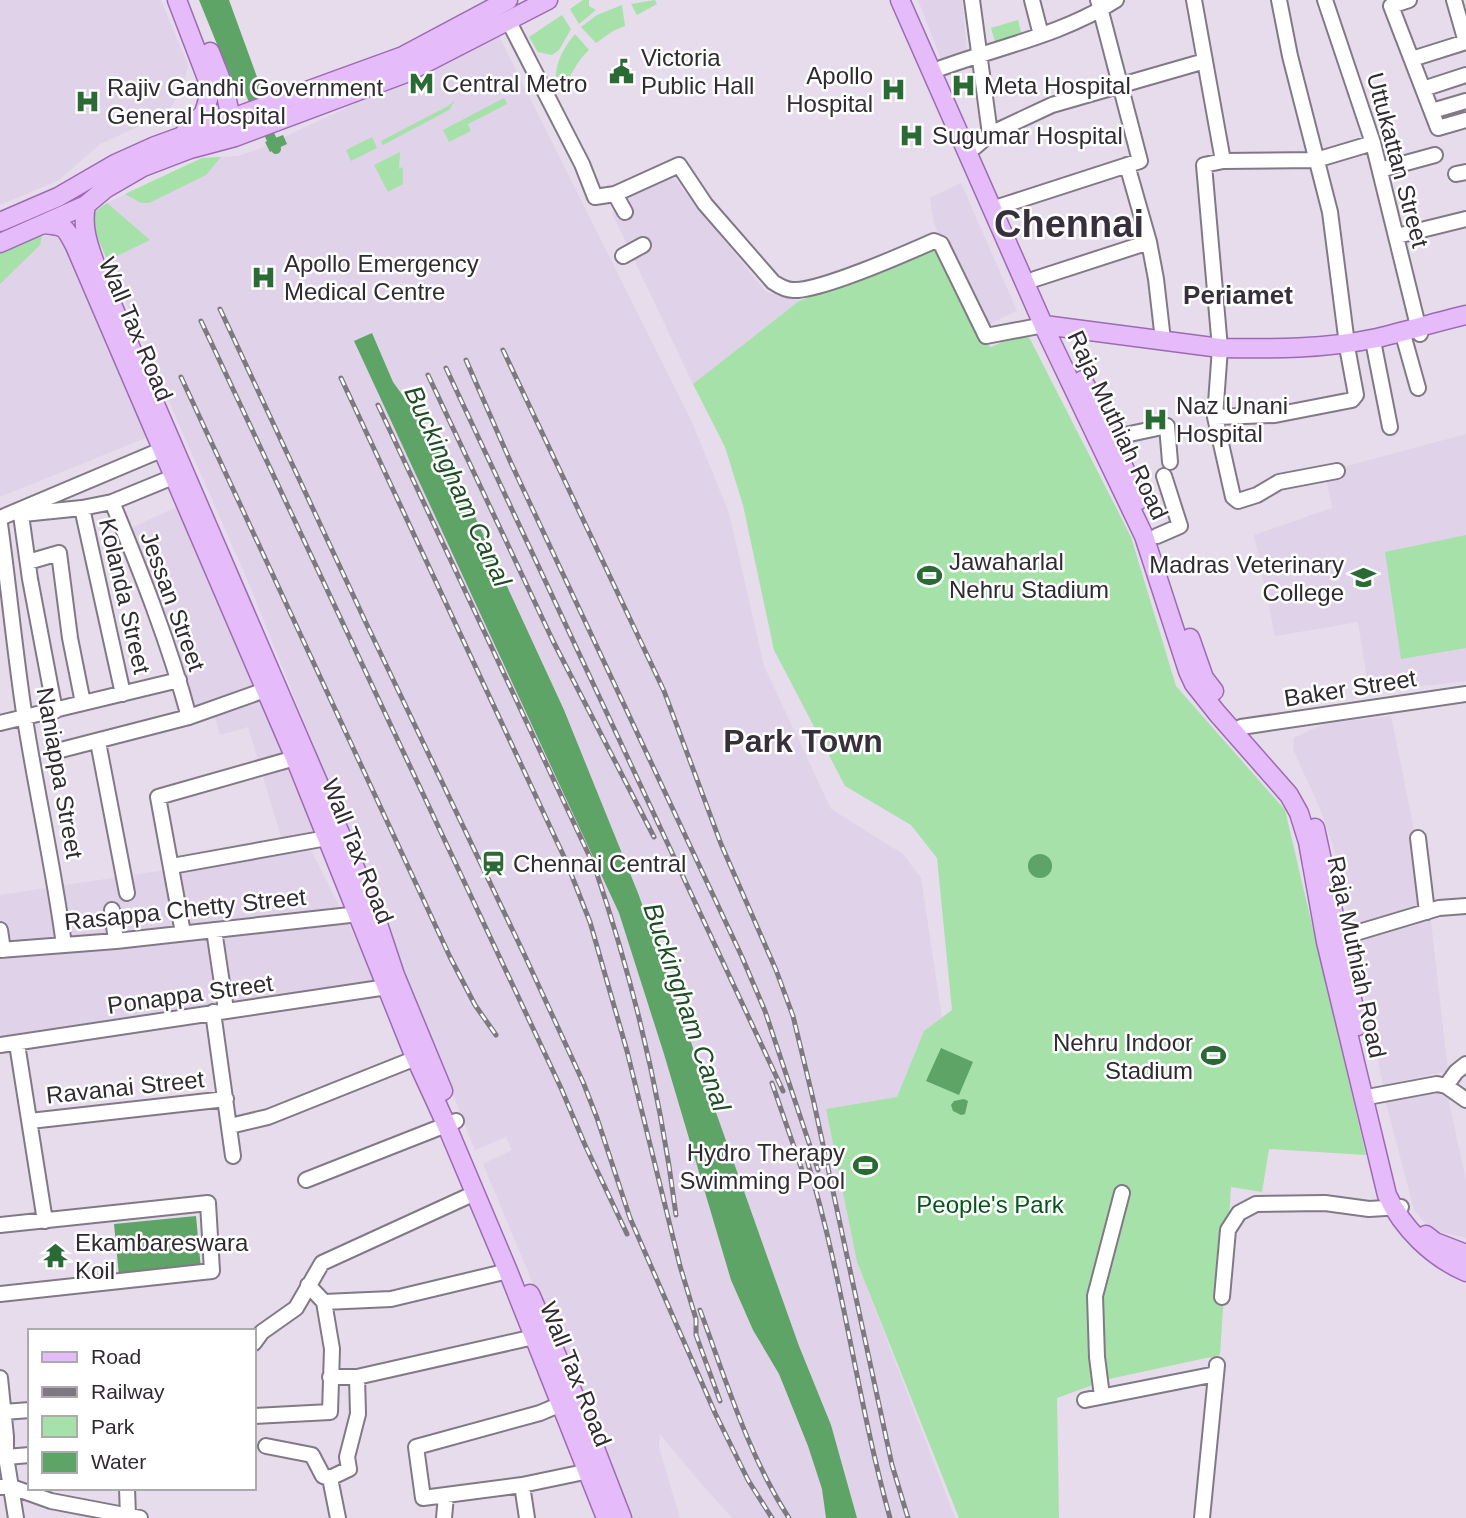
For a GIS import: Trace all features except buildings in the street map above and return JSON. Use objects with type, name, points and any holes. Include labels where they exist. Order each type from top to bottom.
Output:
[{"type":"main road","points":[[177,0],[218,90],[240,125]]},
{"type":"main road","points":[[181,137],[204,113],[218,90],[189,0]]},
{"type":"main road","points":[[403,65],[508,0]]},
{"type":"main road","points":[[0,243],[86,205],[105,189],[143,167],[190,149],[240,125],[403,65],[548,0]]},
{"type":"main road","name":"Raja Muthiah Road","points":[[900,0],[1144,536],[1188,671],[1299,788],[1309,808],[1319,840],[1333,940],[1387,1195],[1413,1225],[1435,1242],[1466,1254]]},
{"type":"main road","name":"Raja Muthiah Road","points":[[912,0],[1035,279],[1052,329],[1111,438],[1157,536],[1199,681],[1289,795],[1299,813],[1373,1096],[1397,1208],[1410,1230],[1444,1262],[1466,1272]]},
{"type":"main road","points":[[0,222],[58,197],[116,164],[181,137],[240,125]]},
{"type":"main road","name":"Wall Tax Road","points":[[86,205],[83,218],[86,236],[99,272],[365,913],[387,987],[416,1058],[451,1123],[576,1402],[622,1518]]},
{"type":"main road","name":"Wall Tax Road","points":[[43,224],[67,229],[327,838],[396,975],[475,1193],[606,1518]]},
{"type":"main road","points":[[1052,329],[1266,359],[1374,346],[1466,315]]},
{"type":"main road","points":[[1348,348],[1466,325]]},
{"type":"main road","points":[[1052,329],[1163,340],[1219,354]]},
{"type":"street","points":[[972,0],[990,134]]},
{"type":"street","points":[[1032,0],[1041,35]]},
{"type":"street","points":[[941,68],[1041,35],[1099,5],[1116,0]]},
{"type":"street","points":[[1194,0],[1223,161]]},
{"type":"street","points":[[1215,417],[1275,415],[1352,400],[1356,395],[1330,212],[1290,56],[1279,0]]},
{"type":"street","name":"Uttukattan Street","points":[[1325,0],[1373,143],[1397,236],[1414,333],[1418,388]]},
{"type":"street","points":[[1409,0],[1391,6],[1438,128],[1466,120]]},
{"type":"street","points":[[1412,59],[1466,42],[1454,0]]},
{"type":"street","points":[[1099,5],[1121,86],[1156,279],[1163,340]]},
{"type":"street","points":[[508,20],[582,164],[595,197],[615,194],[679,165],[705,204],[773,282],[792,290],[815,287],[934,241],[939,242],[986,336],[1052,329]]},
{"type":"street","points":[[975,147],[990,134],[1052,105],[1205,61]]},
{"type":"street","points":[[1423,89],[1466,75]]},
{"type":"street","points":[[1432,111],[1466,101]]},
{"type":"street","points":[[1337,471],[1279,482],[1252,498],[1234,500],[1215,417],[1219,354],[1204,165],[1223,161],[1316,160],[1373,143]]},
{"type":"street","points":[[1380,170],[1435,155]]},
{"type":"street","points":[[1001,206],[1134,163]]},
{"type":"street","points":[[615,194],[625,212]]},
{"type":"street","points":[[1397,236],[1466,219]]},
{"type":"street","points":[[1035,279],[1149,242]]},
{"type":"street","points":[[623,256],[643,245]]},
{"type":"street","points":[[1374,346],[1390,427]]},
{"type":"street","points":[[1111,438],[1167,426],[1170,462]]},
{"type":"street","points":[[11,515],[161,450]]},
{"type":"street","points":[[1157,536],[1180,526],[1164,476]]},
{"type":"street","points":[[11,515],[82,508],[112,502],[173,477]]},
{"type":"street","name":"Jessan Street","points":[[112,502],[147,589],[188,716]]},
{"type":"street","name":"Kolanda Street","points":[[82,508],[123,694]]},
{"type":"street","points":[[11,515],[28,562],[55,710]]},
{"type":"street","name":"Naniappa Street","points":[[0,524],[25,718],[56,883],[64,945]]},
{"type":"street","points":[[28,562],[59,554],[83,703]]},
{"type":"street","points":[[0,723],[178,680]]},
{"type":"street","points":[[57,751],[188,716],[265,690]]},
{"type":"street","name":"Baker Street","points":[[1241,727],[1466,694]]},
{"type":"street","points":[[98,741],[127,893]]},
{"type":"street","points":[[183,933],[158,796],[295,758]]},
{"type":"street","points":[[172,866],[327,838]]},
{"type":"street","points":[[1418,838],[1427,912]]},
{"type":"street","points":[[1333,940],[1427,912],[1466,906]]},
{"type":"street","points":[[112,910],[116,941]]},
{"type":"street","name":"Rasappa Chetty Street","points":[[1,950],[116,941],[365,913]]},
{"type":"street","points":[[0,930],[1,950]]},
{"type":"street","points":[[214,930],[226,1099],[233,1156]]},
{"type":"street","name":"Ponappa Street","points":[[0,1045],[387,987]]},
{"type":"street","points":[[17,1044],[45,1221]]},
{"type":"street","points":[[230,1126],[268,1117],[416,1058]]},
{"type":"street","points":[[1446,1086],[1455,1072],[1466,1064]]},
{"type":"street","points":[[1373,1096],[1437,1084],[1446,1086],[1466,1100]]},
{"type":"street","name":"Ravanai Street","points":[[30,1121],[226,1099]]},
{"type":"street","points":[[306,1180],[451,1123]]},
{"type":"street","points":[[256,1340],[262,1332],[296,1308],[322,1263],[475,1193]]},
{"type":"street","points":[[1102,1396],[1097,1357],[1095,1296],[1122,1193]]},
{"type":"street","points":[[0,1225],[208,1203],[212,1271],[0,1294]]},
{"type":"street","points":[[1222,1297],[1228,1230],[1239,1213],[1256,1204],[1325,1203],[1369,1209],[1397,1208]]},
{"type":"street","points":[[324,1302],[391,1300],[508,1271]]},
{"type":"street","points":[[256,1416],[330,1412],[332,1349],[324,1302],[308,1285]]},
{"type":"street","points":[[330,1377],[357,1377],[534,1337]]},
{"type":"street","points":[[1085,1400],[1216,1369],[1202,1518]]},
{"type":"street","points":[[266,1446],[312,1455],[323,1476],[330,1478],[349,1469],[347,1457],[358,1414],[357,1377]]},
{"type":"street","points":[[0,1378],[4,1412],[6,1487],[16,1518]]},
{"type":"street","points":[[561,1404],[540,1413],[415,1449],[424,1499],[522,1485],[589,1471]]},
{"type":"street","points":[[4,1412],[28,1409]]},
{"type":"street","points":[[6,1457],[28,1455]]},
{"type":"street","points":[[330,1478],[338,1518]]},
{"type":"street","points":[[522,1485],[527,1518]]},
{"type":"street","points":[[6,1487],[51,1501],[134,1517],[127,1490]]},
{"type":"street","points":[[444,1518],[446,1496]]},
{"type":"shaded area","name":"Rajiv Gandhi Government General Hospital","points":[[0,0],[161,0],[188,65],[183,89],[166,114],[100,144],[59,180],[0,205]]},
{"type":"shaded area","points":[[918,0],[962,0],[967,52],[941,59]]},
{"type":"shaded area","points":[[499,36],[691,420],[729,513],[764,666],[831,809],[903,854],[921,878],[942,1018],[924,1031],[897,1097],[826,1109],[857,1262],[955,1518],[733,1518],[660,1434],[659,1448],[680,1518],[627,1518],[613,1475],[483,1164],[512,1150],[506,1137],[475,1150],[250,586],[103,251],[96,210],[107,203],[202,158],[238,156],[259,149]]},
{"type":"shaded area","points":[[663,176],[673,177],[766,292],[799,301],[693,384],[613,215],[613,207],[618,200]]},
{"type":"shaded area","points":[[961,183],[1017,311],[985,326],[934,224],[930,198]]},
{"type":"shaded area","points":[[42,235],[55,236],[66,242],[148,437],[0,497],[0,252]]},
{"type":"shaded area","name":"Madras Veterinary College","points":[[1466,434],[1466,681],[1369,692],[1358,622],[1275,636],[1254,535],[1332,508],[1325,472]]},
{"type":"shaded area","points":[[181,505],[316,834],[282,840],[248,727],[220,735],[211,704],[187,711],[124,531]]},
{"type":"shaded area","points":[[1391,716],[1429,904],[1448,1071],[1383,1085],[1335,852],[1321,811],[1293,749],[1294,738],[1324,724]]},
{"type":"shaded area","points":[[310,848],[380,987],[0,1043],[0,895]]},
{"type":"shaded area","points":[[1436,1091],[1448,1098],[1466,1180],[1466,1238],[1431,1230],[1414,1210],[1385,1099]]},
{"type":"green space","points":[[583,0],[589,0],[589,6],[596,10],[579,24],[570,9]]},
{"type":"green space","points":[[655,0],[657,4],[637,15],[631,4]]},
{"type":"green space","points":[[622,5],[625,26],[596,43],[581,27],[597,15]]},
{"type":"green space","points":[[562,15],[571,29],[559,50],[552,55],[538,52],[529,37]]},
{"type":"green space","points":[[1018,20],[1023,40],[997,49],[991,28]]},
{"type":"green space","points":[[575,34],[589,50],[559,89],[557,67],[562,53]]},
{"type":"green space","points":[[504,98],[507,104],[468,124],[471,131],[449,142],[443,130]]},
{"type":"green space","points":[[455,100],[449,110],[383,145],[381,141]]},
{"type":"green space","points":[[372,137],[377,148],[351,161],[346,150]]},
{"type":"green space","points":[[400,152],[399,169],[403,167],[403,184],[388,192],[374,165]]},
{"type":"green space","points":[[221,157],[206,175],[149,203],[141,203],[125,194],[202,158]]},
{"type":"green space","points":[[107,203],[150,240],[115,257],[106,257],[90,221],[91,215]]},
{"type":"green space","points":[[42,235],[40,245],[0,284],[0,252]]},
{"type":"green space","name":"People's Park","points":[[938,246],[981,341],[991,347],[1023,333],[1030,339],[1131,537],[1176,686],[1285,810],[1366,1155],[1269,1149],[1262,1192],[1231,1187],[1220,1355],[1109,1379],[1057,1398],[1059,1518],[959,1518],[857,1262],[826,1109],[897,1097],[924,1031],[952,1010],[937,858],[911,825],[845,786],[774,650],[743,505],[725,447],[693,384],[799,301]]},
{"type":"green space","points":[[1466,535],[1466,648],[1401,659],[1385,552]]},
{"type":"water","points":[[196,0],[229,0],[261,88],[238,97]]},
{"type":"water","points":[[283,135],[287,144],[270,152],[265,142]]},
{"type":"water","points":[[372,333],[393,382],[429,432],[470,506],[564,710],[638,893],[799,1346],[831,1425],[857,1518],[826,1518],[822,1489],[808,1446],[779,1374],[753,1330],[731,1280],[619,913],[354,341]]},
{"type":"water","points":[[1040,854],[1049,857],[1052,866],[1049,875],[1040,878],[1031,875],[1028,866],[1031,857]]},
{"type":"water","points":[[941,1048],[973,1062],[959,1095],[926,1081]]},
{"type":"water","points":[[954,1101],[968,1101],[965,1114],[953,1111],[951,1105]]},
{"type":"water","points":[[196,1216],[201,1269],[119,1276],[114,1224]]},
{"type":"pier","points":[[193,0],[199,0],[236,91],[233,91]]},
{"type":"waterway","name":"Buckingham Canal","points":[[245,81],[276,149]]},
{"type":"railway","points":[[220,309],[583,1082],[630,1218],[715,1413],[748,1480],[772,1518]]},
{"type":"railway","points":[[201,321],[627,1234]]},
{"type":"railway","points":[[503,350],[664,691],[721,844],[793,1016],[892,1465],[908,1518]]},
{"type":"railway","points":[[466,360],[511,463],[742,957],[765,1011],[818,1170]]},
{"type":"railway","points":[[446,368],[783,1091]]},
{"type":"railway","points":[[428,375],[553,641],[654,837]]},
{"type":"railway","points":[[181,377],[450,957],[475,1005],[496,1035]]},
{"type":"railway","points":[[341,378],[566,861],[590,922],[627,1051],[680,1266],[696,1319],[696,1335],[720,1401]]},
{"type":"railway","points":[[378,405],[595,868],[622,953],[644,1039],[676,1215]]},
{"type":"railway","points":[[772,1083],[803,1173]]},
{"type":"railway","points":[[807,1160],[831,1249],[868,1429],[890,1518]]},
{"type":"railway","points":[[700,1310],[761,1469],[789,1518]]},
{"type":"place","name":"Victoria Public Hall","points":[[621,71]]},
{"type":"place","name":"Central Metro","points":[[422,83]]},
{"type":"place","name":"Meta Hospital","points":[[964,85]]},
{"type":"place","name":"Apollo Hospital","points":[[893,89]]},
{"type":"place","name":"Rajiv Gandhi Government General Hospital","points":[[87,101]]},
{"type":"place","name":"Sugumar Hospital","points":[[912,135]]},
{"type":"place","name":"Apollo Emergency Medical Centre","points":[[264,277]]},
{"type":"place","name":"Naz Unani Hospital","points":[[1156,419]]},
{"type":"place","name":"Jawaharlal Nehru Stadium","points":[[929,575]]},
{"type":"place","name":"Madras Veterinary College","points":[[1364,578]]},
{"type":"place","name":"Chennai Central","points":[[493,863]]},
{"type":"place","name":"Nehru Indoor Stadium","points":[[1213,1056]]},
{"type":"place","name":"Hydro Therapy Swimming Pool","points":[[865,1166]]},
{"type":"place","name":"Ekambareswara Koil","points":[[55,1256]]},
{"type":"district","name":"Chennai","points":[[1069,224]]},
{"type":"district","name":"Periamet","points":[[1238,295]]},
{"type":"district","name":"Park Town","points":[[803,741]]}]
